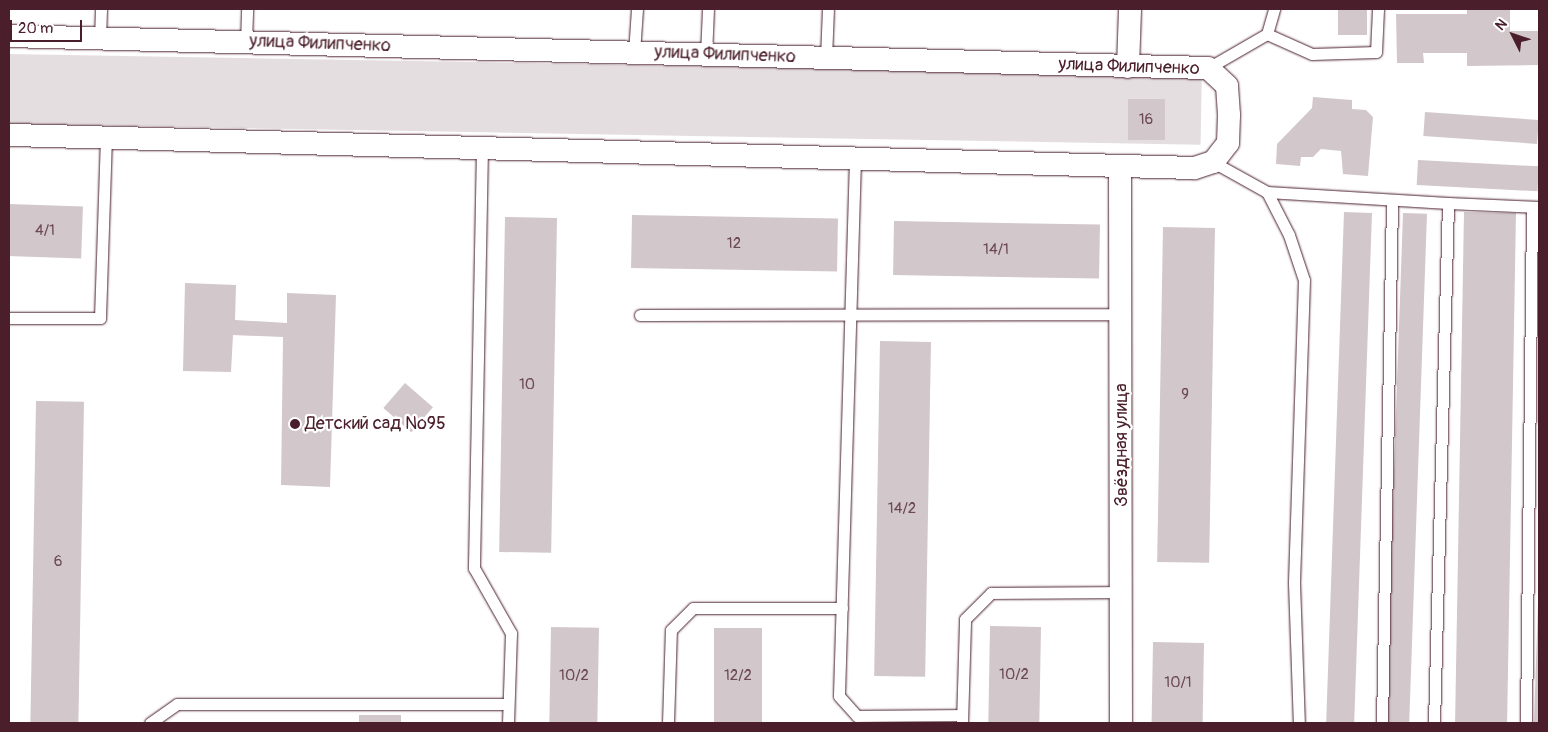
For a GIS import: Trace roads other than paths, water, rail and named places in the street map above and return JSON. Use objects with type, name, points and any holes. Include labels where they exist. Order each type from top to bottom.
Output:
[{"type":"street","points":[[1128,67],[1130,9]]},
{"type":"street","name":"улица Филипченко","points":[[9,36],[1208,68],[1227,86],[1229,115],[1228,143],[1213,162]]},
{"type":"street","points":[[9,135],[1194,168],[1213,162]]},
{"type":"street","name":"Звёздная улица","points":[[1120,166],[1122,314],[1121,723]]},
{"type":"lane","points":[[100,38],[101,9]]},
{"type":"lane","points":[[246,42],[247,9]]},
{"type":"lane","points":[[634,53],[637,9]]},
{"type":"lane","points":[[706,55],[708,9]]},
{"type":"lane","points":[[826,58],[828,9]]},
{"type":"lane","points":[[1208,68],[1267,34],[1274,9]]},
{"type":"lane","points":[[1267,34],[1312,54],[1376,52],[1378,9]]},
{"type":"lane","points":[[9,318],[100,318],[106,138]]},
{"type":"lane","points":[[482,148],[474,568],[511,633],[508,723]]},
{"type":"lane","points":[[855,159],[852,314],[839,696],[857,716],[962,719],[966,619],[991,593],[1122,592]]},
{"type":"lane","points":[[1213,162],[1267,192],[1536,207],[1526,723]]},
{"type":"lane","points":[[1267,192],[1289,235],[1304,280],[1294,583],[1299,723]]},
{"type":"lane","points":[[1382,723],[1392,200]]},
{"type":"lane","points":[[1434,723],[1448,203]]},
{"type":"lane","points":[[640,315],[1122,314]]},
{"type":"lane","points":[[668,723],[671,630],[693,608],[842,608]]},
{"type":"lane","points":[[150,723],[177,704],[508,704]]},
{"type":"place","name":"Детский сад №95","points":[[295,424]]}]
